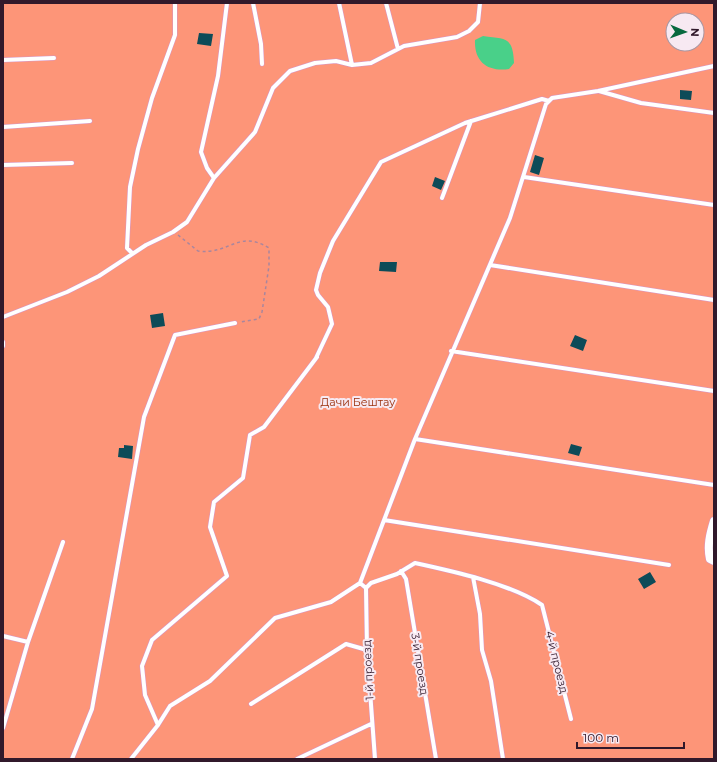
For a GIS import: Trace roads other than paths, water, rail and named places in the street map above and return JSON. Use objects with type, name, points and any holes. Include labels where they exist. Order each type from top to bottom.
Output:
[{"type":"street","points":[[714,521],[709,536],[708,552],[710,559],[714,561]]},
{"type":"lane","points":[[132,253],[127,248],[130,187],[152,98],[175,34],[175,3]]},
{"type":"lane","points":[[214,178],[207,168],[201,152],[218,76],[227,3]]},
{"type":"lane","points":[[252,3],[261,44],[262,64]]},
{"type":"lane","points":[[339,3],[352,65]]},
{"type":"lane","points":[[386,3],[398,49]]},
{"type":"lane","points":[[3,317],[67,292],[99,276],[132,253],[173,232],[187,222],[214,178],[255,132],[273,88],[290,71],[315,63],[336,61],[352,65],[371,63],[404,46],[457,37],[469,31],[478,22],[480,3]]},
{"type":"lane","points":[[3,60],[54,58]]},
{"type":"lane","points":[[131,759],[158,726],[170,706],[210,681],[275,618],[330,602],[360,583],[415,438],[451,351],[510,218],[546,104],[552,98],[598,91],[714,66]]},
{"type":"lane","points":[[598,91],[641,103],[714,113]]},
{"type":"lane","points":[[158,726],[145,695],[142,666],[152,640],[227,576],[210,527],[214,502],[243,478],[250,435],[264,427],[316,358],[332,324],[328,307],[318,295],[316,290],[320,273],[333,241],[381,162],[472,121],[542,99],[549,101]]},
{"type":"lane","points":[[3,127],[90,121]]},
{"type":"lane","points":[[442,198],[472,121]]},
{"type":"lane","points":[[3,165],[72,163]]},
{"type":"lane","points":[[524,177],[714,205]]},
{"type":"lane","points":[[490,265],[714,300]]},
{"type":"lane","points":[[72,759],[92,710],[144,417],[175,335],[236,323]]},
{"type":"lane","points":[[451,351],[714,391]]},
{"type":"lane","points":[[415,438],[714,485]]},
{"type":"lane","points":[[384,520],[669,566]]},
{"type":"lane","points":[[3,728],[28,642],[63,542]]},
{"type":"lane","points":[[360,583],[366,588],[371,582],[401,571],[415,563],[473,577],[480,614],[482,650],[491,681],[503,759]]},
{"type":"lane","name":"3-й проезд","points":[[401,571],[406,579],[436,759]]},
{"type":"lane","name":"4-й проезд","points":[[473,577],[530,597],[542,605],[571,719]]},
{"type":"lane","name":"1-й проезд","points":[[366,588],[367,650],[371,724],[375,759]]},
{"type":"lane","points":[[3,636],[28,642]]},
{"type":"lane","points":[[250,704],[346,644],[367,650]]},
{"type":"lane","points":[[297,759],[371,724]]},
{"type":"park label","name":"Дачи Бештау","points":[[358,402]]}]
